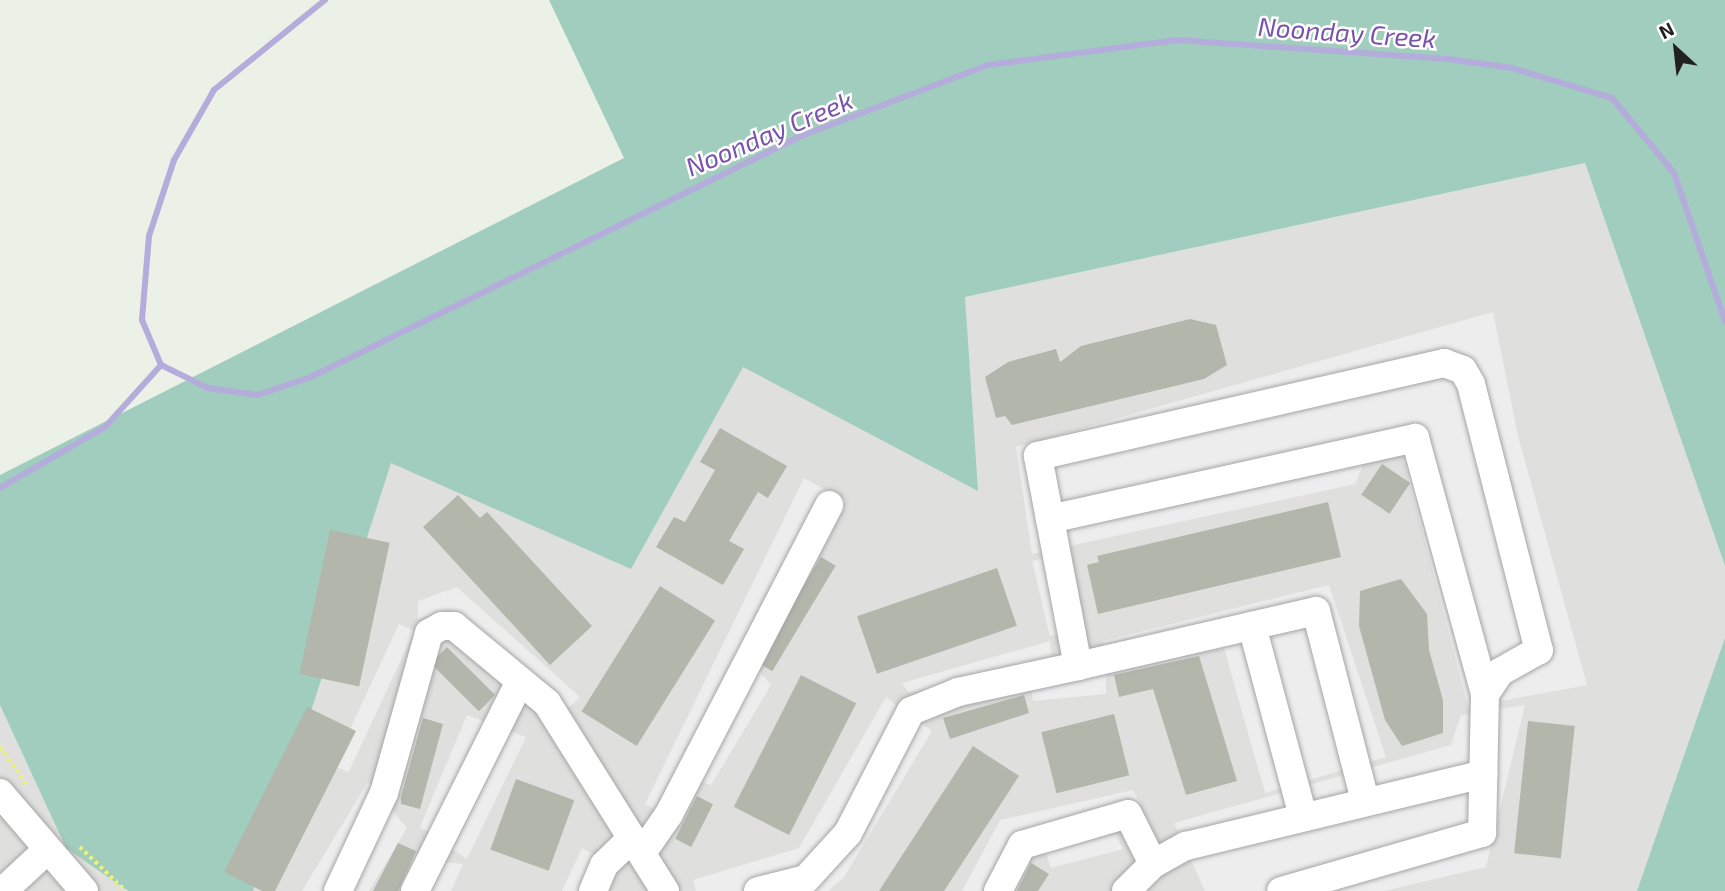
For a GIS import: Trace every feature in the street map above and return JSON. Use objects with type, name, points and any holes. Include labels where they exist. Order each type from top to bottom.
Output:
[{"type":"street","points":[[1078,666],[1038,456],[1444,363],[1463,370],[1539,650],[1500,672],[1485,694]]},
{"type":"street","points":[[1050,519],[1415,438],[1485,694],[1482,833],[1281,891]]},
{"type":"street","points":[[593,891],[604,865],[637,846],[669,814],[829,505]]},
{"type":"street","points":[[758,891],[811,885],[848,833],[911,711],[958,692],[1316,611],[1365,800]]},
{"type":"street","points":[[338,891],[383,793],[429,633],[454,626],[518,685],[547,703],[665,891]]},
{"type":"street","points":[[1252,626],[1303,816]]},
{"type":"street","points":[[415,891],[518,685]]},
{"type":"street","points":[[1126,891],[1153,864],[1186,846],[1365,800],[1483,774]]},
{"type":"street","points":[[0,793],[46,852],[85,891]]},
{"type":"street","points":[[998,891],[1022,845],[1128,814],[1153,864]]},
{"type":"street","points":[[3,891],[46,852]]},
{"type":"path","points":[[0,747],[33,794]]},
{"type":"path","points":[[71,838],[126,891]]},
{"type":"shaded area","points":[[1585,163],[1725,566],[1725,638],[1637,891],[171,891],[379,446],[966,315],[965,297]]},
{"type":"shaded area","points":[[1493,312],[1518,436],[1587,685],[1468,707],[1402,454],[1366,458],[1355,484],[1032,554],[1016,447]]},
{"type":"shaded area","points":[[804,478],[846,501],[753,664],[771,685],[711,785],[698,781],[672,820],[645,804]]},
{"type":"shaded area","points":[[1045,558],[1062,633],[1050,636],[1032,561]]},
{"type":"shaded area","points":[[1329,585],[1386,757],[1265,793],[1224,648],[1109,671],[1103,641]]},
{"type":"shaded area","points":[[457,587],[580,697],[566,710],[449,609],[418,619],[418,601]]},
{"type":"shaded area","points":[[399,624],[414,631],[348,773],[333,765]]},
{"type":"shaded area","points":[[1050,641],[1053,665],[909,693],[902,683]]},
{"type":"shaded area","points":[[1106,675],[1106,694],[1033,701],[1031,687]]},
{"type":"shaded area","points":[[886,697],[932,731],[844,877],[828,891],[696,891],[693,880],[799,848]]},
{"type":"shaded area","points":[[0,705],[66,848],[128,891],[0,891]]},
{"type":"shaded area","points":[[1525,705],[1486,867],[1384,891],[1205,891],[1174,823],[1451,745],[1461,715]]},
{"type":"shaded area","points":[[467,715],[526,737],[467,859],[420,827]]},
{"type":"shaded area","points":[[368,782],[407,828],[369,891],[302,891]]},
{"type":"shaded area","points":[[1133,790],[1141,805],[1013,833],[982,891],[962,891],[1000,820]]},
{"type":"shaded area","points":[[1115,834],[1123,849],[1051,868],[1044,846]]},
{"type":"shaded area","points":[[582,848],[614,866],[608,891],[562,891]]},
{"type":"shaded area","points":[[441,862],[463,864],[451,891],[426,891]]},
{"type":"green space","points":[[549,0],[1725,0],[1725,566],[1585,163],[965,297],[978,491],[743,367],[631,569],[391,463],[253,891],[128,891],[66,848],[0,705],[0,475],[624,158]]},
{"type":"green space","points":[[1725,638],[1725,891],[1637,891],[1705,695]]},
{"type":"building","points":[[1190,319],[1216,325],[1227,365],[1204,379],[1012,425],[1005,416],[996,418],[985,377],[1008,362],[1056,349],[1060,362],[1081,346]]},
{"type":"building","points":[[720,428],[787,466],[768,498],[758,492],[729,541],[744,549],[723,585],[656,547],[674,517],[685,522],[715,470],[700,462]]},
{"type":"building","points":[[1382,464],[1410,483],[1389,514],[1361,495]]},
{"type":"building","points":[[458,495],[480,518],[487,512],[592,626],[550,665],[423,527]]},
{"type":"building","points":[[1328,502],[1341,557],[1098,614],[1087,565],[1099,562],[1097,556]]},
{"type":"building","points":[[330,530],[390,543],[359,686],[299,674]]},
{"type":"building","points":[[821,557],[836,566],[772,671],[758,662]]},
{"type":"building","points":[[997,568],[1017,626],[877,674],[857,616]]},
{"type":"building","points":[[1401,579],[1427,614],[1429,650],[1443,700],[1443,733],[1402,746],[1385,720],[1359,626],[1360,591]]},
{"type":"building","points":[[660,586],[715,620],[637,746],[582,712]]},
{"type":"building","points":[[447,647],[495,695],[479,711],[431,663]]},
{"type":"building","points":[[1199,656],[1237,781],[1186,795],[1153,689],[1119,697],[1114,675]]},
{"type":"building","points":[[801,675],[856,703],[789,835],[734,807]]},
{"type":"building","points":[[1024,695],[1029,713],[950,739],[943,718]]},
{"type":"building","points":[[307,707],[356,731],[275,891],[262,891],[224,872]]},
{"type":"building","points":[[1114,714],[1129,775],[1056,793],[1041,732]]},
{"type":"building","points":[[423,718],[443,724],[420,809],[401,804],[401,797]]},
{"type":"building","points":[[1528,721],[1575,726],[1561,858],[1514,853]]},
{"type":"building","points":[[973,746],[1019,776],[944,891],[879,891]]},
{"type":"building","points":[[516,779],[574,800],[549,871],[490,849]]},
{"type":"building","points":[[697,796],[713,804],[691,847],[675,839]]},
{"type":"building","points":[[398,843],[416,851],[398,891],[373,891]]},
{"type":"building","points":[[1031,863],[1049,874],[1038,891],[1017,891]]},
{"type":"waterway","name":"Noonday Creek","points":[[325,0],[214,90],[174,160],[149,236],[142,320],[161,365],[208,388],[257,395],[311,377],[801,136],[988,65],[1177,40],[1448,59],[1512,68],[1612,98],[1674,173],[1725,321]]},
{"type":"waterway","points":[[0,488],[105,427],[161,365]]}]
